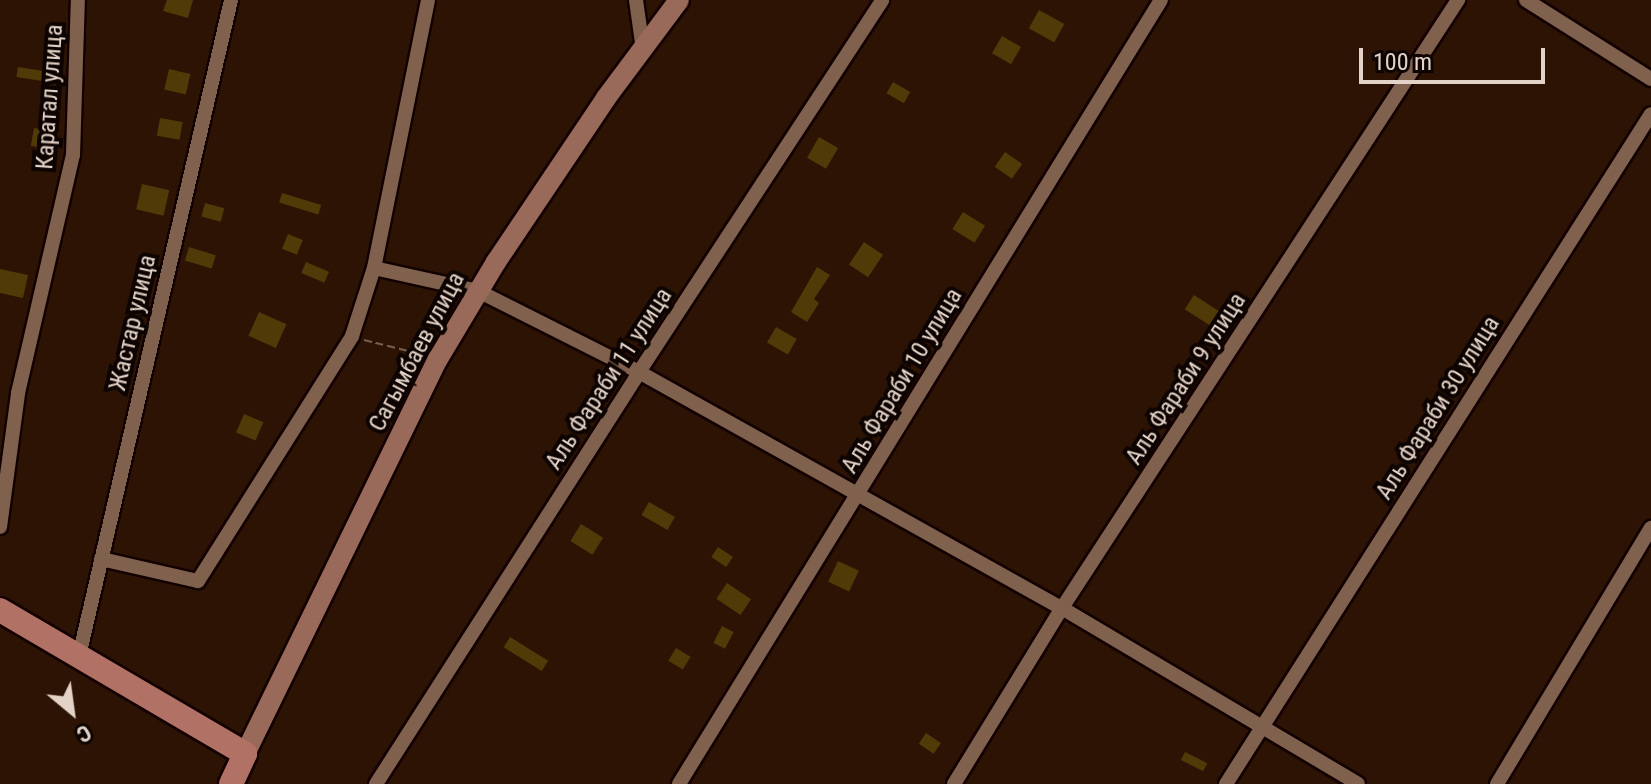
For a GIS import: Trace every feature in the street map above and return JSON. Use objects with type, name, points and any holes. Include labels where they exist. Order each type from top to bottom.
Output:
[{"type":"main road","points":[[0,610],[245,754],[231,784]]},
{"type":"street","name":"Каратал улица","points":[[0,527],[18,393],[73,155],[78,0]]},
{"type":"street","name":"Жастар улица","points":[[79,656],[231,0]]},
{"type":"street","points":[[101,559],[198,581],[352,336],[374,268],[428,0]]},
{"type":"street","points":[[636,0],[643,50]]},
{"type":"street","name":"Сагымбаев улица","points":[[245,754],[438,359],[478,291],[606,98],[679,0]]},
{"type":"street","name":"Аль Фараби 11 улица","points":[[376,784],[639,372],[882,0]]},
{"type":"street","name":"Аль Фараби 10 улица","points":[[679,784],[1161,0]]},
{"type":"street","name":"Аль Фараби 9 улица","points":[[954,784],[1062,608],[1458,0]]},
{"type":"street","points":[[1526,0],[1651,79]]},
{"type":"street","name":"Аль Фараби 30 улица","points":[[1226,784],[1651,114]]},
{"type":"street","points":[[374,268],[478,291],[639,372],[1062,608],[1358,784]]},
{"type":"street","points":[[1497,784],[1651,528]]},
{"type":"path","points":[[352,336],[438,359]]},
{"type":"building","points":[[167,0],[193,0],[188,18],[163,11]]},
{"type":"building","points":[[1039,10],[1064,24],[1054,42],[1029,28]]},
{"type":"building","points":[[1002,36],[1021,47],[1011,64],[992,53]]},
{"type":"building","points":[[18,67],[57,73],[55,83],[16,77]]},
{"type":"building","points":[[169,69],[190,74],[186,94],[164,89]]},
{"type":"building","points":[[893,82],[910,92],[904,103],[886,93]]},
{"type":"building","points":[[160,118],[183,122],[180,140],[157,136]]},
{"type":"building","points":[[34,128],[57,132],[54,150],[31,146]]},
{"type":"building","points":[[819,137],[838,148],[826,169],[807,158]]},
{"type":"building","points":[[1005,152],[1022,164],[1012,179],[995,167]]},
{"type":"building","points":[[142,184],[169,190],[163,216],[136,209]]},
{"type":"building","points":[[282,193],[321,205],[318,215],[279,203]]},
{"type":"building","points":[[205,203],[224,208],[221,222],[201,217]]},
{"type":"building","points":[[963,212],[985,226],[974,243],[952,229]]},
{"type":"building","points":[[288,234],[303,240],[297,255],[282,249]]},
{"type":"building","points":[[864,242],[883,255],[868,277],[849,264]]},
{"type":"building","points":[[189,247],[216,255],[212,269],[185,260]]},
{"type":"building","points":[[306,262],[329,272],[324,283],[301,273]]},
{"type":"building","points":[[817,267],[830,275],[814,299],[819,303],[807,322],[791,312]]},
{"type":"building","points":[[0,269],[28,275],[23,298],[0,293]]},
{"type":"building","points":[[1194,295],[1219,311],[1210,326],[1185,309]]},
{"type":"building","points":[[259,312],[286,324],[276,348],[248,336]]},
{"type":"building","points":[[776,327],[797,339],[788,355],[767,343]]},
{"type":"building","points":[[244,414],[263,422],[256,441],[236,432]]},
{"type":"building","points":[[649,502],[675,517],[667,530],[642,515]]},
{"type":"building","points":[[581,524],[603,538],[592,555],[570,541]]},
{"type":"building","points":[[718,547],[733,557],[726,567],[711,557]]},
{"type":"building","points":[[838,561],[859,571],[849,592],[828,582]]},
{"type":"building","points":[[727,583],[751,599],[740,615],[716,599]]},
{"type":"building","points":[[722,626],[734,632],[725,649],[713,643]]},
{"type":"building","points":[[510,637],[548,661],[542,671],[504,647]]},
{"type":"building","points":[[676,648],[691,657],[683,670],[668,661]]},
{"type":"building","points":[[926,733],[941,743],[934,754],[919,744]]},
{"type":"building","points":[[1185,752],[1207,763],[1203,771],[1181,760]]}]
